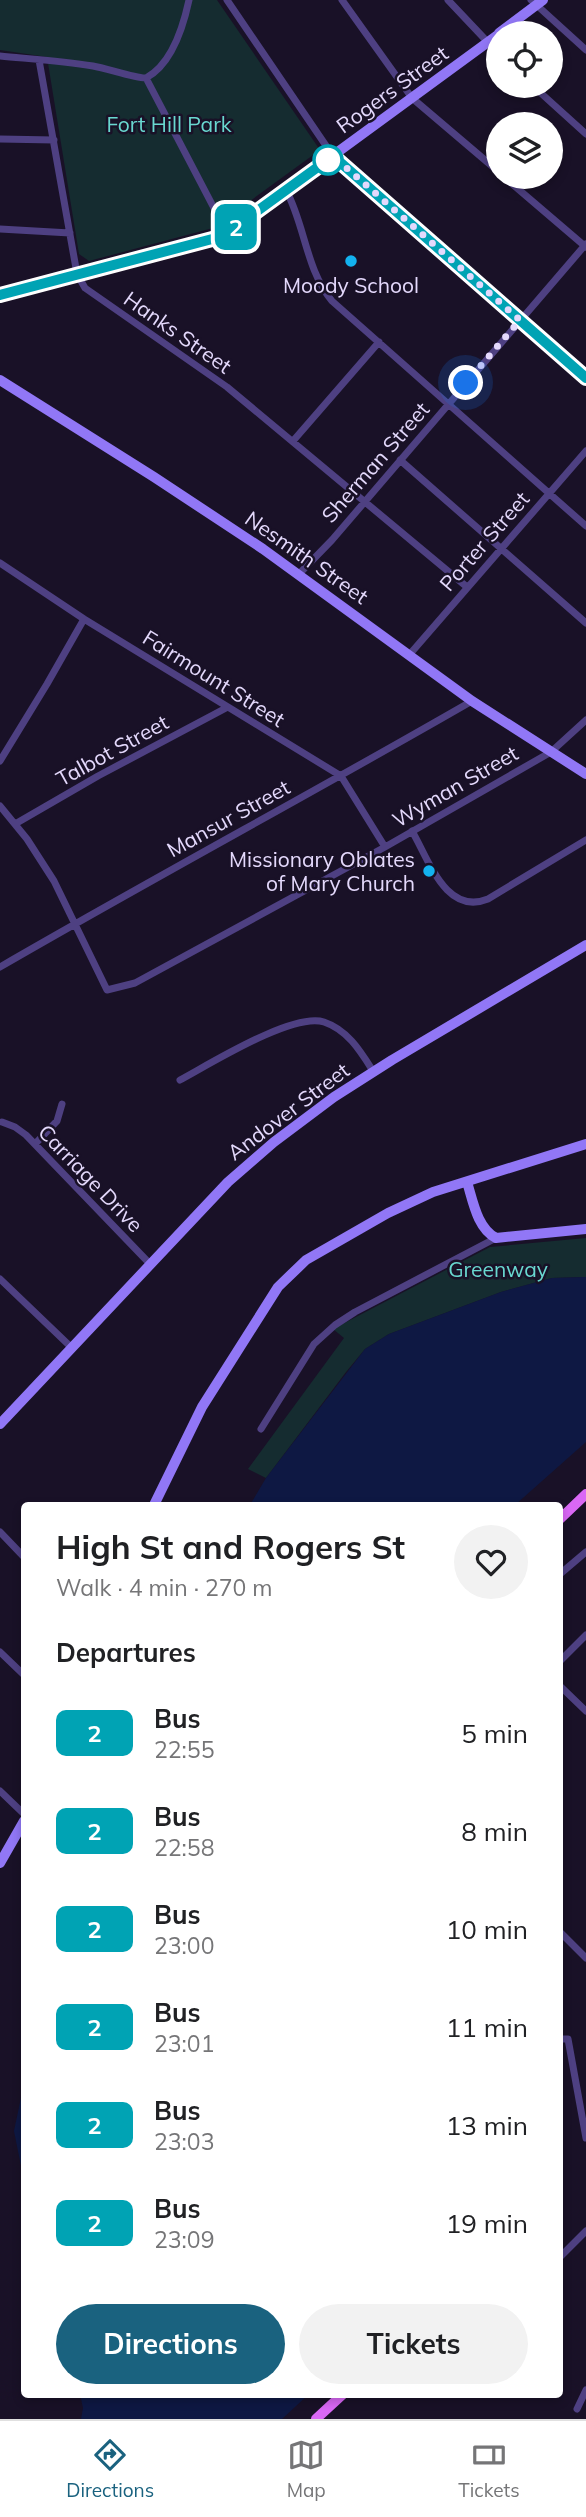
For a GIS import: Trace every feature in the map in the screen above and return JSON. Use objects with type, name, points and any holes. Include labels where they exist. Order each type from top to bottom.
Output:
[{"type":"main road","points":[[563,1516],[586,1494]]},
{"type":"main road","points":[[316,2419],[338,2398]]},
{"type":"street","points":[[0,56],[95,66],[127,73],[140,79],[146,78],[156,73],[165,63],[181,28],[189,0]]},
{"type":"street","points":[[227,0],[333,156],[586,378]]},
{"type":"street","points":[[342,0],[412,98],[486,161]]},
{"type":"street","points":[[448,0],[486,43]]},
{"type":"street","points":[[536,2],[586,50]]},
{"type":"street","name":"Rogers Street","points":[[513,21],[536,2]]},
{"type":"street","name":"Rogers Street","points":[[0,295],[227,233],[486,43]]},
{"type":"street","points":[[39,60],[77,274]]},
{"type":"street","points":[[146,78],[227,233]]},
{"type":"street","points":[[546,98],[586,134]]},
{"type":"street","points":[[0,139],[54,140]]},
{"type":"street","points":[[518,189],[586,246]]},
{"type":"street","points":[[286,190],[294,204],[315,271],[325,292],[586,526]]},
{"type":"street","points":[[0,229],[70,233]]},
{"type":"street","name":"Sherman Street","points":[[299,574],[332,540],[586,246]]},
{"type":"street","name":"Hanks Street","points":[[77,274],[85,288],[227,387],[467,587]]},
{"type":"street","points":[[293,441],[379,342]]},
{"type":"street","name":"Nesmith Street","points":[[0,380],[167,485],[299,574],[472,701],[586,774]]},
{"type":"street","name":"Porter Street","points":[[410,654],[586,451]]},
{"type":"street","points":[[401,460],[586,623]]},
{"type":"street","name":"Fairmount Street","points":[[0,564],[226,708],[341,776],[385,847]]},
{"type":"street","points":[[0,761],[84,619]]},
{"type":"street","name":"Mansur Street","points":[[0,967],[472,701]]},
{"type":"street","name":"Talbot Street","points":[[15,824],[226,708]]},
{"type":"street","name":"Wyman Street","points":[[75,924],[107,990],[135,983],[385,847],[551,751],[586,720]]},
{"type":"street","points":[[0,806],[27,839],[54,881],[75,924]]},
{"type":"street","points":[[412,831],[449,894],[470,904],[488,899],[586,840]]},
{"type":"street","name":"Andover Street","points":[[0,1424],[229,1182],[258,1155],[325,1104],[373,1072],[586,945]]},
{"type":"street","points":[[180,1080],[290,1025],[315,1020],[334,1027],[347,1037],[373,1072]]},
{"type":"street","points":[[35,1144],[57,1121],[62,1104]]},
{"type":"street","name":"Carriage Drive","points":[[2,1122],[15,1127],[35,1144],[150,1265]]},
{"type":"street","points":[[155,1502],[202,1407],[278,1287],[306,1260],[350,1234],[433,1192],[586,1144]]},
{"type":"street","points":[[467,1182],[481,1222],[496,1238]]},
{"type":"street","points":[[261,1429],[314,1344],[355,1312],[496,1238],[586,1229]]},
{"type":"street","points":[[0,1279],[72,1348]]},
{"type":"street","points":[[0,1532],[21,1554]]},
{"type":"street","points":[[563,1571],[586,1552]]},
{"type":"street","points":[[563,1658],[586,1635]]},
{"type":"street","points":[[0,1652],[21,1672]]},
{"type":"street","points":[[563,1689],[586,1711]]},
{"type":"street","points":[[0,1791],[21,1811]]},
{"type":"street","points":[[0,1863],[21,1826]]},
{"type":"street","points":[[563,1935],[586,1958]]},
{"type":"street","points":[[563,2039],[568,2039],[586,2138]]},
{"type":"street","points":[[563,2254],[586,2231]]},
{"type":"street","points":[[577,2409],[586,2390]]},
{"type":"green space","name":"Fort Hill Park","points":[[0,0],[217,0],[320,150],[213,228],[89,261],[79,254],[47,57],[0,50]]},
{"type":"green space","name":"Greenway","points":[[586,1238],[586,1277],[552,1278],[501,1292],[389,1334],[365,1349],[266,1478],[248,1469],[344,1338],[333,1329],[490,1247]]},
{"type":"water","points":[[586,1277],[586,1442],[518,1502],[252,1502],[266,1478],[365,1349],[389,1334],[501,1292],[552,1278]]},
{"type":"water","points":[[21,2097],[21,2166],[14,2131]]},
{"type":"water","points":[[81,2398],[305,2398],[282,2419],[81,2419]]},
{"type":"bus line","name":"2","points":[[0,295],[216,238],[227,233],[333,156],[586,378]]},
{"type":"place","name":"Moody School","points":[[351,261]]},
{"type":"place","name":"Missionary Oblates of Mary Church","points":[[429,871]]},
{"type":"route","points":[[328,160],[333,156],[520,320],[466,383]]}]
